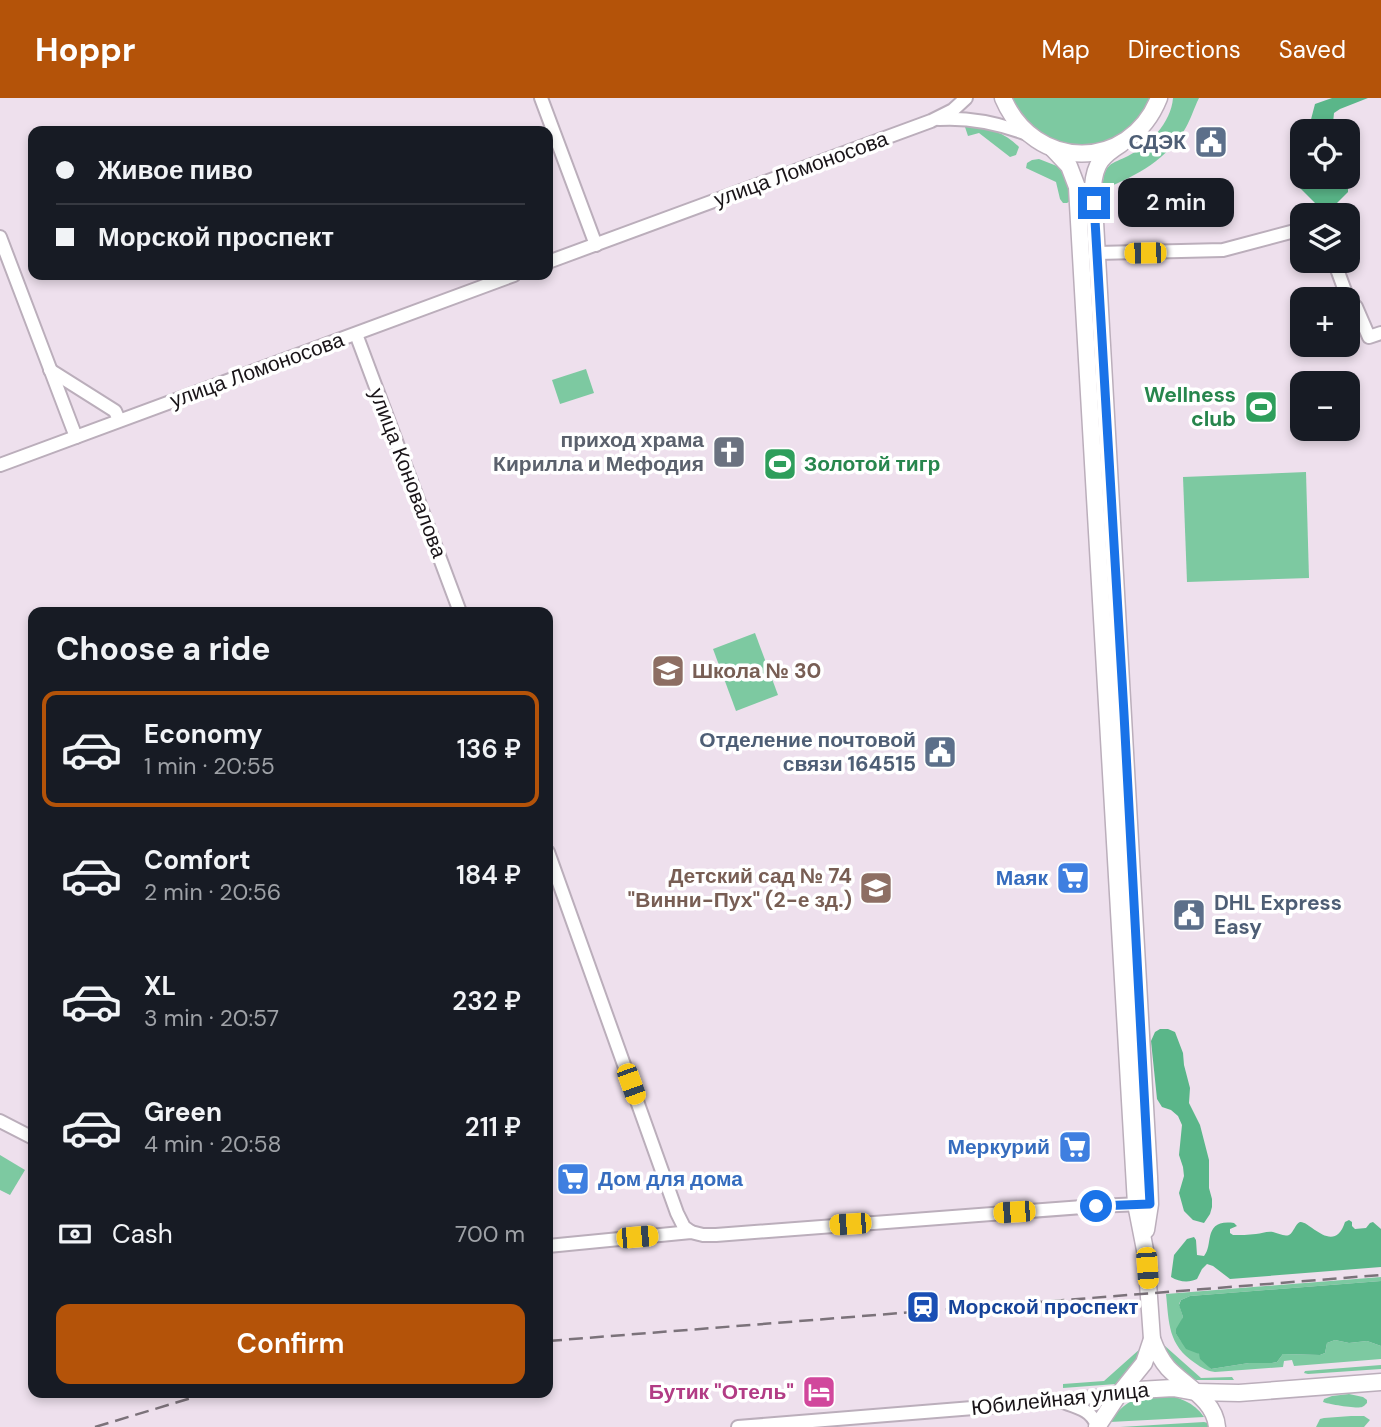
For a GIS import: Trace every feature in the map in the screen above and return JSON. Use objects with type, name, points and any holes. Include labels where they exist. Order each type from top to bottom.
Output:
[{"type":"main road","points":[[1003,98],[1013,118],[1028,135],[1053,149],[1069,153],[1091,153],[1121,144]]},
{"type":"main road","points":[[1089,254],[1095,172],[1106,153],[1133,136],[1146,123],[1159,98]]},
{"type":"main road","points":[[1053,149],[1069,166],[1077,187],[1089,254],[1144,1242],[1152,1339],[1164,1363],[1213,1411],[1217,1423]]},
{"type":"main road","points":[[1097,1427],[1144,1363],[1152,1339]]},
{"type":"main road","name":"Юбилейная улица","points":[[1119,1394],[1173,1388],[1239,1394],[1381,1382]]},
{"type":"main road","points":[[1217,1423],[1239,1394]]},
{"type":"street","points":[[541,98],[551,126]]},
{"type":"street","points":[[935,119],[953,110],[966,98]]},
{"type":"street","points":[[935,119],[986,121],[1028,135]]},
{"type":"street","name":"улица Ломоносова","points":[[553,260],[935,119]]},
{"type":"street","points":[[553,130],[596,245]]},
{"type":"street","points":[[1089,254],[1223,250],[1290,232]]},
{"type":"street","points":[[0,237],[76,437]]},
{"type":"street","points":[[1338,273],[1348,299],[1375,335]]},
{"type":"street","name":"улица Ломоносова","points":[[0,465],[501,280]]},
{"type":"street","name":"улица Коновалова","points":[[356,334],[458,607]]},
{"type":"street","points":[[50,370],[115,411],[120,420]]},
{"type":"street","points":[[553,866],[677,1213],[684,1227],[691,1232]]},
{"type":"street","points":[[0,1121],[28,1135]]},
{"type":"street","points":[[553,1246],[691,1232],[716,1235],[1143,1204]]},
{"type":"street","name":"Юбилейная улица","points":[[738,1427],[1119,1394]]},
{"type":"street","points":[[1060,1401],[1082,1408],[1095,1419],[1097,1427]]},
{"type":"green space","points":[[1012,98],[1153,98],[1138,122],[1121,135],[1092,145],[1077,146],[1047,138],[1034,129],[1021,115]]},
{"type":"green space","points":[[1173,98],[1199,98],[1178,139],[1161,157],[1140,172],[1103,187],[1104,173],[1109,166],[1136,151],[1158,132],[1168,116]]},
{"type":"green space","points":[[1332,98],[1368,98],[1340,109],[1334,113],[1333,119],[1311,119],[1315,104]]},
{"type":"green space","points":[[971,126],[1008,138],[1019,147],[1016,155],[1010,157],[979,133],[968,136],[965,127]]},
{"type":"green space","points":[[1039,159],[1062,168],[1069,174],[1073,199],[1063,203],[1056,182],[1026,168],[1027,163]]},
{"type":"green space","points":[[1301,189],[1348,189],[1337,203],[1315,203]]},
{"type":"green space","points":[[586,369],[594,393],[560,404],[552,380]]},
{"type":"green space","points":[[1306,472],[1309,578],[1187,582],[1183,477]]},
{"type":"green space","points":[[755,633],[778,695],[736,711],[713,649]]},
{"type":"green space","points":[[1160,1029],[1175,1032],[1183,1053],[1190,1088],[1189,1103],[1200,1125],[1209,1160],[1212,1207],[1204,1223],[1193,1220],[1184,1211],[1179,1193],[1184,1176],[1179,1155],[1182,1125],[1178,1116],[1162,1107],[1157,1099],[1151,1041],[1155,1032]]},
{"type":"green space","points":[[0,1155],[25,1170],[10,1195],[0,1190]]},
{"type":"green space","points":[[1349,1220],[1355,1229],[1366,1228],[1373,1222],[1381,1229],[1381,1267],[1230,1279],[1207,1264],[1197,1279],[1184,1281],[1171,1277],[1174,1255],[1187,1239],[1194,1237],[1197,1255],[1204,1256],[1213,1229],[1217,1225],[1234,1223],[1237,1226],[1230,1229],[1233,1235],[1271,1232],[1287,1235],[1291,1234],[1300,1222],[1322,1234],[1335,1236]]},
{"type":"green space","points":[[1381,1277],[1381,1281],[1190,1296],[1179,1304],[1183,1317],[1176,1334],[1199,1354],[1211,1369],[1277,1362],[1283,1354],[1320,1355],[1325,1353],[1327,1343],[1335,1340],[1349,1343],[1367,1341],[1381,1346],[1381,1359],[1294,1366],[1292,1360],[1284,1361],[1283,1367],[1215,1372],[1202,1368],[1186,1356],[1172,1333],[1166,1294]]},
{"type":"green space","points":[[1381,1281],[1381,1346],[1367,1341],[1349,1343],[1335,1340],[1327,1343],[1325,1353],[1320,1355],[1283,1354],[1277,1362],[1211,1369],[1200,1359],[1199,1354],[1186,1349],[1176,1334],[1183,1317],[1179,1305],[1181,1300],[1190,1296]]},
{"type":"green space","points":[[1159,1346],[1165,1346],[1201,1378],[1232,1377],[1234,1380],[1196,1380],[1187,1377]]},
{"type":"green space","points":[[1141,1348],[1132,1369],[1116,1384],[1063,1388],[1063,1384],[1104,1381]]},
{"type":"green space","points":[[1381,1365],[1381,1369],[1304,1373],[1305,1371]]},
{"type":"green space","points":[[1161,1393],[1185,1401],[1204,1417],[1110,1422],[1120,1409],[1131,1401]]},
{"type":"green space","points":[[1349,1394],[1363,1397],[1367,1403],[1362,1407],[1354,1407],[1323,1402],[1332,1396]]},
{"type":"green space","points":[[1364,1416],[1370,1420],[1364,1427],[1316,1427],[1320,1419]]},
{"type":"green space","points":[[1208,1423],[1209,1427],[1120,1427]]},
{"type":"railway","points":[[553,1341],[1381,1275]]},
{"type":"railway","points":[[95,1427],[191,1398]]},
{"type":"place","name":"СДЭК","points":[[1211,142]]},
{"type":"place","name":"Wellness club","points":[[1261,407]]},
{"type":"place","name":"приход храма Кирилла и Мефодия","points":[[729,452]]},
{"type":"place","name":"Золотой тигр","points":[[780,464]]},
{"type":"place","name":"Школа № 30","points":[[668,671]]},
{"type":"place","name":"Отделение почтовой связи 164515","points":[[940,752]]},
{"type":"place","name":"Маяк","points":[[1073,878]]},
{"type":"place","name":"Детский сад № 74 \"Винни-Пух\" (2-е зд.)","points":[[876,888]]},
{"type":"place","name":"DHL Express Easy","points":[[1189,915]]},
{"type":"place","name":"Меркурий","points":[[1075,1147]]},
{"type":"place","name":"Дом для дома","points":[[573,1179]]},
{"type":"place","name":"Морской проспект","points":[[923,1307]]},
{"type":"place","name":"Бутик \"Отель\"","points":[[819,1392]]},
{"type":"route","points":[[1094,203],[1150,1204],[1096,1206]]}]
